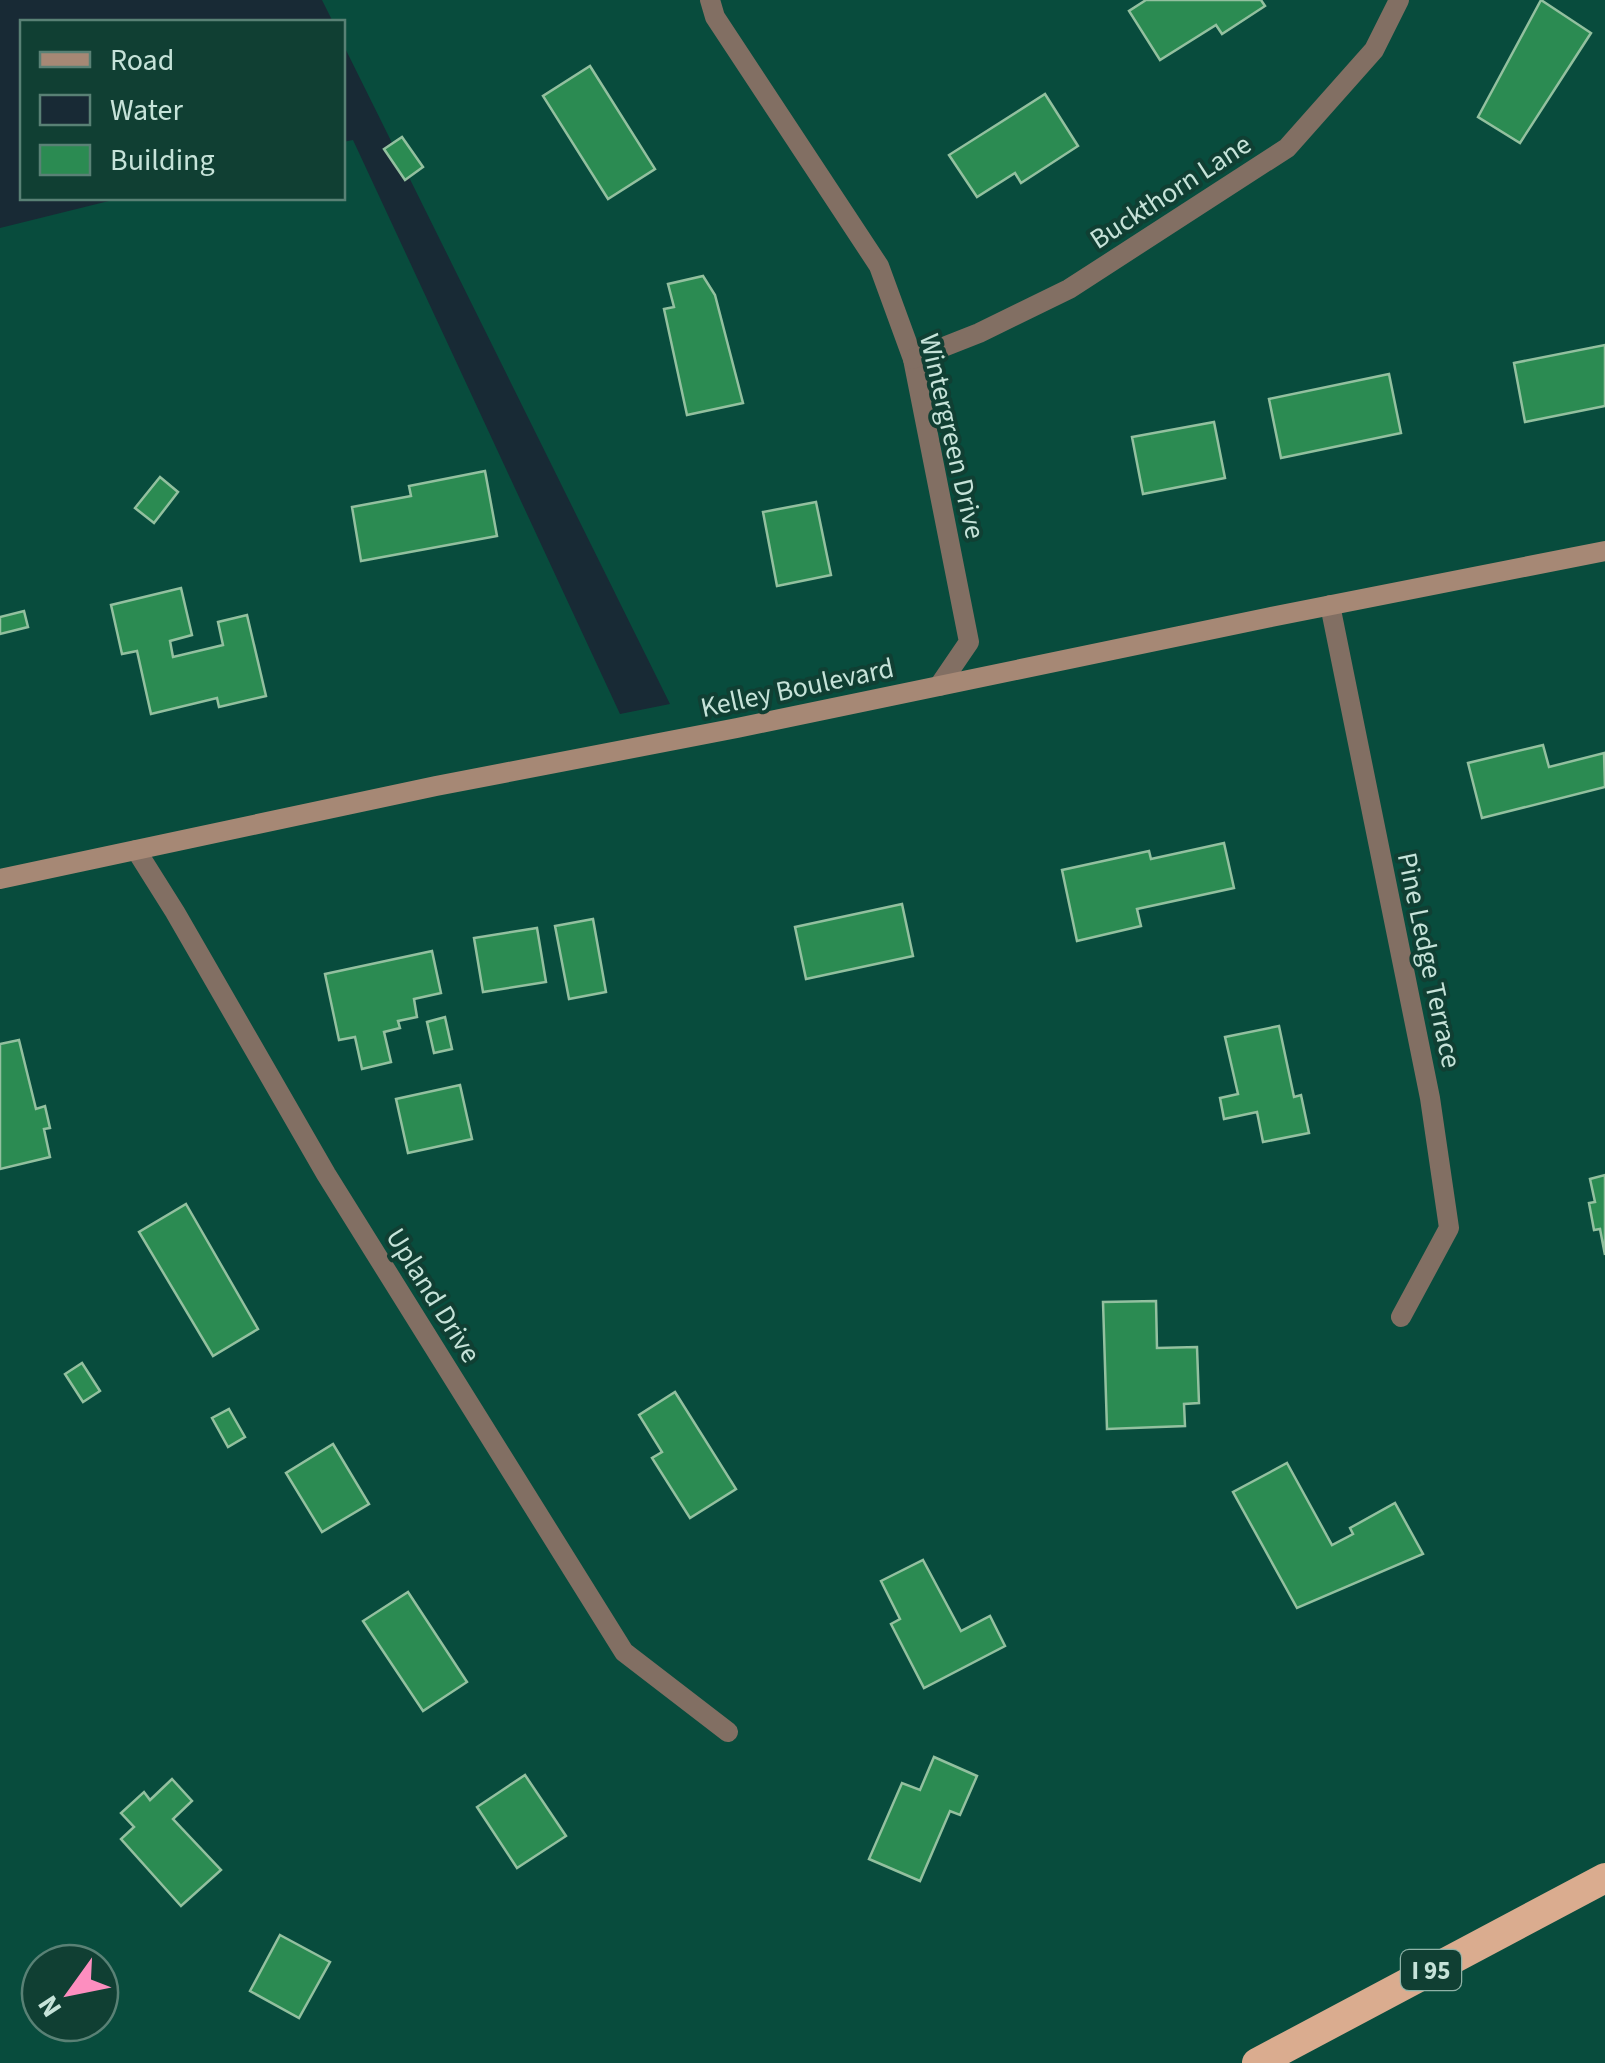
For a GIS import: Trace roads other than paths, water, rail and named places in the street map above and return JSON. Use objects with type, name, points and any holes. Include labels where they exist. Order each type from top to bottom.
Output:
[{"type":"highway","name":"I 95","points":[[1257,2063],[1605,1878]]},
{"type":"main road","name":"Kelley Boulevard","points":[[0,879],[436,786],[1605,551]]},
{"type":"street","name":"Wintergreen Drive","points":[[710,0],[716,17],[879,266],[913,360],[969,642],[939,686]]},
{"type":"street","name":"Buckthorn Lane","points":[[913,360],[979,333],[1068,288],[1287,148],[1374,50],[1399,0]]},
{"type":"street","name":"Pine Ledge Terrace","points":[[1330,605],[1430,1098],[1450,1228],[1400,1317]]},
{"type":"street","name":"Upland Drive","points":[[136,850],[326,1174],[624,1652],[728,1732]]},
{"type":"water","points":[[0,0],[322,0],[332,20],[20,20],[20,200],[113,200],[0,228]]},
{"type":"water","points":[[345,48],[670,704],[620,714],[353,140],[345,142]]}]
